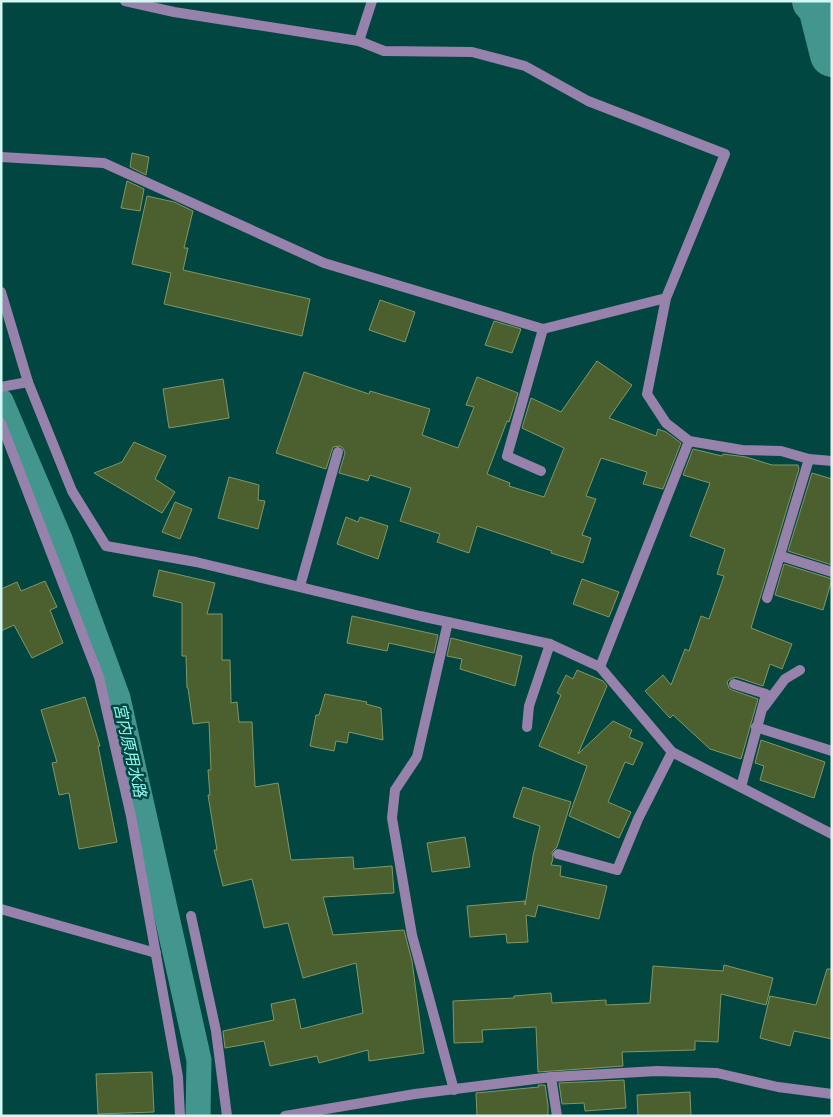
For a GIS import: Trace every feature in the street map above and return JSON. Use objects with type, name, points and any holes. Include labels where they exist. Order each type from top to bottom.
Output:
[{"type":"street","points":[[125,1],[174,12],[359,41],[384,51],[472,52],[525,66],[588,100],[725,154],[666,298],[646,394],[666,423],[689,441],[742,450],[781,450],[832,462]]},
{"type":"street","points":[[359,41],[372,1]]},
{"type":"street","points":[[1,157],[104,163],[324,263],[543,329],[666,298]]},
{"type":"street","points":[[1,292],[27,382],[72,491],[106,546],[196,562],[448,622],[550,644],[600,667],[672,752],[832,834]]},
{"type":"street","points":[[541,471],[507,456],[543,329]]},
{"type":"street","points":[[1,387],[27,382]]},
{"type":"street","points":[[1,423],[99,676],[131,816],[178,1077],[180,1116]]},
{"type":"street","points":[[600,667],[689,441]]},
{"type":"street","points":[[300,586],[338,452]]},
{"type":"street","points":[[767,598],[809,458]]},
{"type":"street","points":[[780,556],[832,572]]},
{"type":"street","points":[[448,622],[417,757],[395,790],[392,818],[412,935],[454,1090]]},
{"type":"street","points":[[528,727],[528,706],[550,644]]},
{"type":"street","points":[[760,712],[785,679],[800,670]]},
{"type":"street","points":[[734,684],[766,694],[741,787]]},
{"type":"street","points":[[756,727],[832,752]]},
{"type":"street","points":[[558,854],[617,870],[638,820],[672,752]]},
{"type":"street","points":[[1,909],[156,953]]},
{"type":"street","points":[[191,916],[216,1031],[227,1116]]},
{"type":"street","points":[[284,1116],[551,1077],[657,1071],[717,1073],[778,1087],[832,1094]]},
{"type":"street","points":[[551,1077],[557,1116]]},
{"type":"building","points":[[132,153],[149,157],[146,175],[130,167]]},
{"type":"building","points":[[127,181],[144,189],[140,211],[121,208]]},
{"type":"building","points":[[147,196],[174,202],[193,211],[184,248],[188,248],[183,270],[310,299],[302,336],[164,304],[171,273],[132,264]]},
{"type":"building","points":[[380,300],[415,312],[405,342],[369,330]]},
{"type":"building","points":[[494,321],[521,329],[512,353],[485,345]]},
{"type":"building","points":[[597,361],[632,385],[609,418],[656,436],[658,429],[666,432],[681,443],[663,489],[643,484],[647,472],[601,458],[586,496],[596,499],[582,535],[591,538],[583,563],[477,526],[469,553],[437,542],[440,534],[400,521],[411,488],[370,475],[368,481],[339,473],[345,453],[340,446],[333,447],[326,469],[276,453],[304,372],[369,394],[370,391],[430,409],[422,435],[458,448],[474,407],[466,405],[477,377],[518,393],[509,422],[507,421],[487,474],[510,483],[509,486],[544,497],[564,448],[522,428],[531,398],[561,412]]},
{"type":"building","points":[[223,379],[229,418],[169,428],[163,389]]},
{"type":"building","points":[[134,442],[166,456],[155,479],[175,492],[162,513],[94,473],[122,462]]},
{"type":"building","points":[[693,449],[722,456],[723,454],[746,457],[772,465],[798,465],[799,469],[751,628],[792,644],[782,669],[770,664],[763,686],[736,677],[727,682],[732,690],[758,699],[741,759],[710,749],[673,715],[670,718],[645,691],[663,675],[671,685],[685,649],[689,651],[701,616],[709,619],[724,576],[717,574],[725,549],[690,536],[710,483],[683,475]]},
{"type":"building","points":[[812,473],[832,479],[832,565],[788,551]]},
{"type":"building","points":[[229,477],[259,485],[258,500],[265,501],[258,529],[218,518]]},
{"type":"building","points":[[175,502],[192,509],[180,539],[162,532]]},
{"type":"building","points":[[346,517],[358,522],[360,517],[388,526],[378,559],[337,544]]},
{"type":"building","points":[[784,564],[832,579],[823,610],[775,595]]},
{"type":"building","points":[[159,570],[215,583],[207,614],[222,614],[222,660],[230,660],[231,703],[237,702],[239,722],[252,722],[255,787],[278,783],[291,860],[353,857],[354,869],[392,866],[394,893],[323,897],[333,935],[404,930],[412,961],[424,1053],[369,1061],[368,1050],[319,1063],[317,1056],[270,1066],[264,1041],[225,1048],[223,1031],[274,1020],[271,1004],[295,999],[301,1029],[363,1013],[356,963],[303,978],[288,923],[264,928],[252,879],[223,886],[214,850],[217,850],[208,795],[210,795],[208,770],[211,770],[209,722],[193,724],[187,688],[186,656],[182,656],[182,603],[153,596]]},
{"type":"building","points":[[582,579],[619,592],[609,617],[573,604]]},
{"type":"building","points":[[45,581],[57,607],[50,610],[63,643],[32,658],[14,625],[1,631],[1,589],[17,582],[21,591]]},
{"type":"building","points":[[352,616],[438,635],[434,653],[389,643],[387,651],[347,643]]},
{"type":"building","points":[[451,638],[522,656],[515,686],[460,669],[462,659],[447,656]]},
{"type":"building","points":[[577,670],[603,681],[607,686],[578,754],[613,721],[632,730],[629,737],[643,743],[633,765],[625,762],[608,802],[631,812],[619,838],[569,816],[587,766],[539,746],[561,695],[557,693],[566,675],[573,679]]},
{"type":"building","points":[[325,694],[367,702],[366,704],[381,708],[383,740],[349,732],[347,743],[336,741],[334,751],[310,746],[316,715],[319,715]]},
{"type":"building","points":[[85,697],[100,746],[98,746],[117,842],[79,849],[69,793],[59,795],[52,763],[57,762],[41,710]]},
{"type":"building","points":[[761,740],[825,762],[814,798],[760,780],[764,766],[755,763]]},
{"type":"building","points":[[523,787],[571,802],[557,847],[552,852],[553,859],[551,865],[561,866],[560,876],[607,886],[599,919],[538,905],[535,917],[526,915],[528,942],[507,943],[506,934],[470,937],[467,906],[525,901],[525,905],[540,826],[513,817]]},
{"type":"building","points":[[465,837],[470,867],[432,872],[427,843]]},
{"type":"building","points":[[724,965],[773,978],[766,1005],[721,994],[718,1042],[695,1041],[695,1050],[622,1052],[623,1066],[538,1072],[536,1027],[482,1030],[483,1042],[454,1043],[453,1001],[514,998],[514,996],[551,993],[552,1003],[606,1000],[606,1005],[650,1003],[653,966],[723,971]]},
{"type":"building","points":[[827,969],[832,969],[832,1039],[794,1031],[790,1046],[760,1038],[770,996],[816,1005]]},
{"type":"building","points":[[152,1072],[154,1112],[98,1114],[96,1074]]},
{"type":"building","points":[[624,1080],[626,1108],[585,1111],[584,1103],[562,1104],[559,1083]]},
{"type":"building","points":[[538,1085],[545,1085],[548,1116],[477,1116],[476,1093],[539,1087]]},
{"type":"building","points":[[690,1092],[691,1116],[638,1116],[637,1095]]},
{"type":"waterway","points":[[814,1],[820,7],[832,55]]},
{"type":"waterway","points":[[820,7],[822,1]]},
{"type":"waterway","name":"宮内原用水路","points":[[1,401],[60,539],[118,698],[199,1060],[198,1116]]}]
